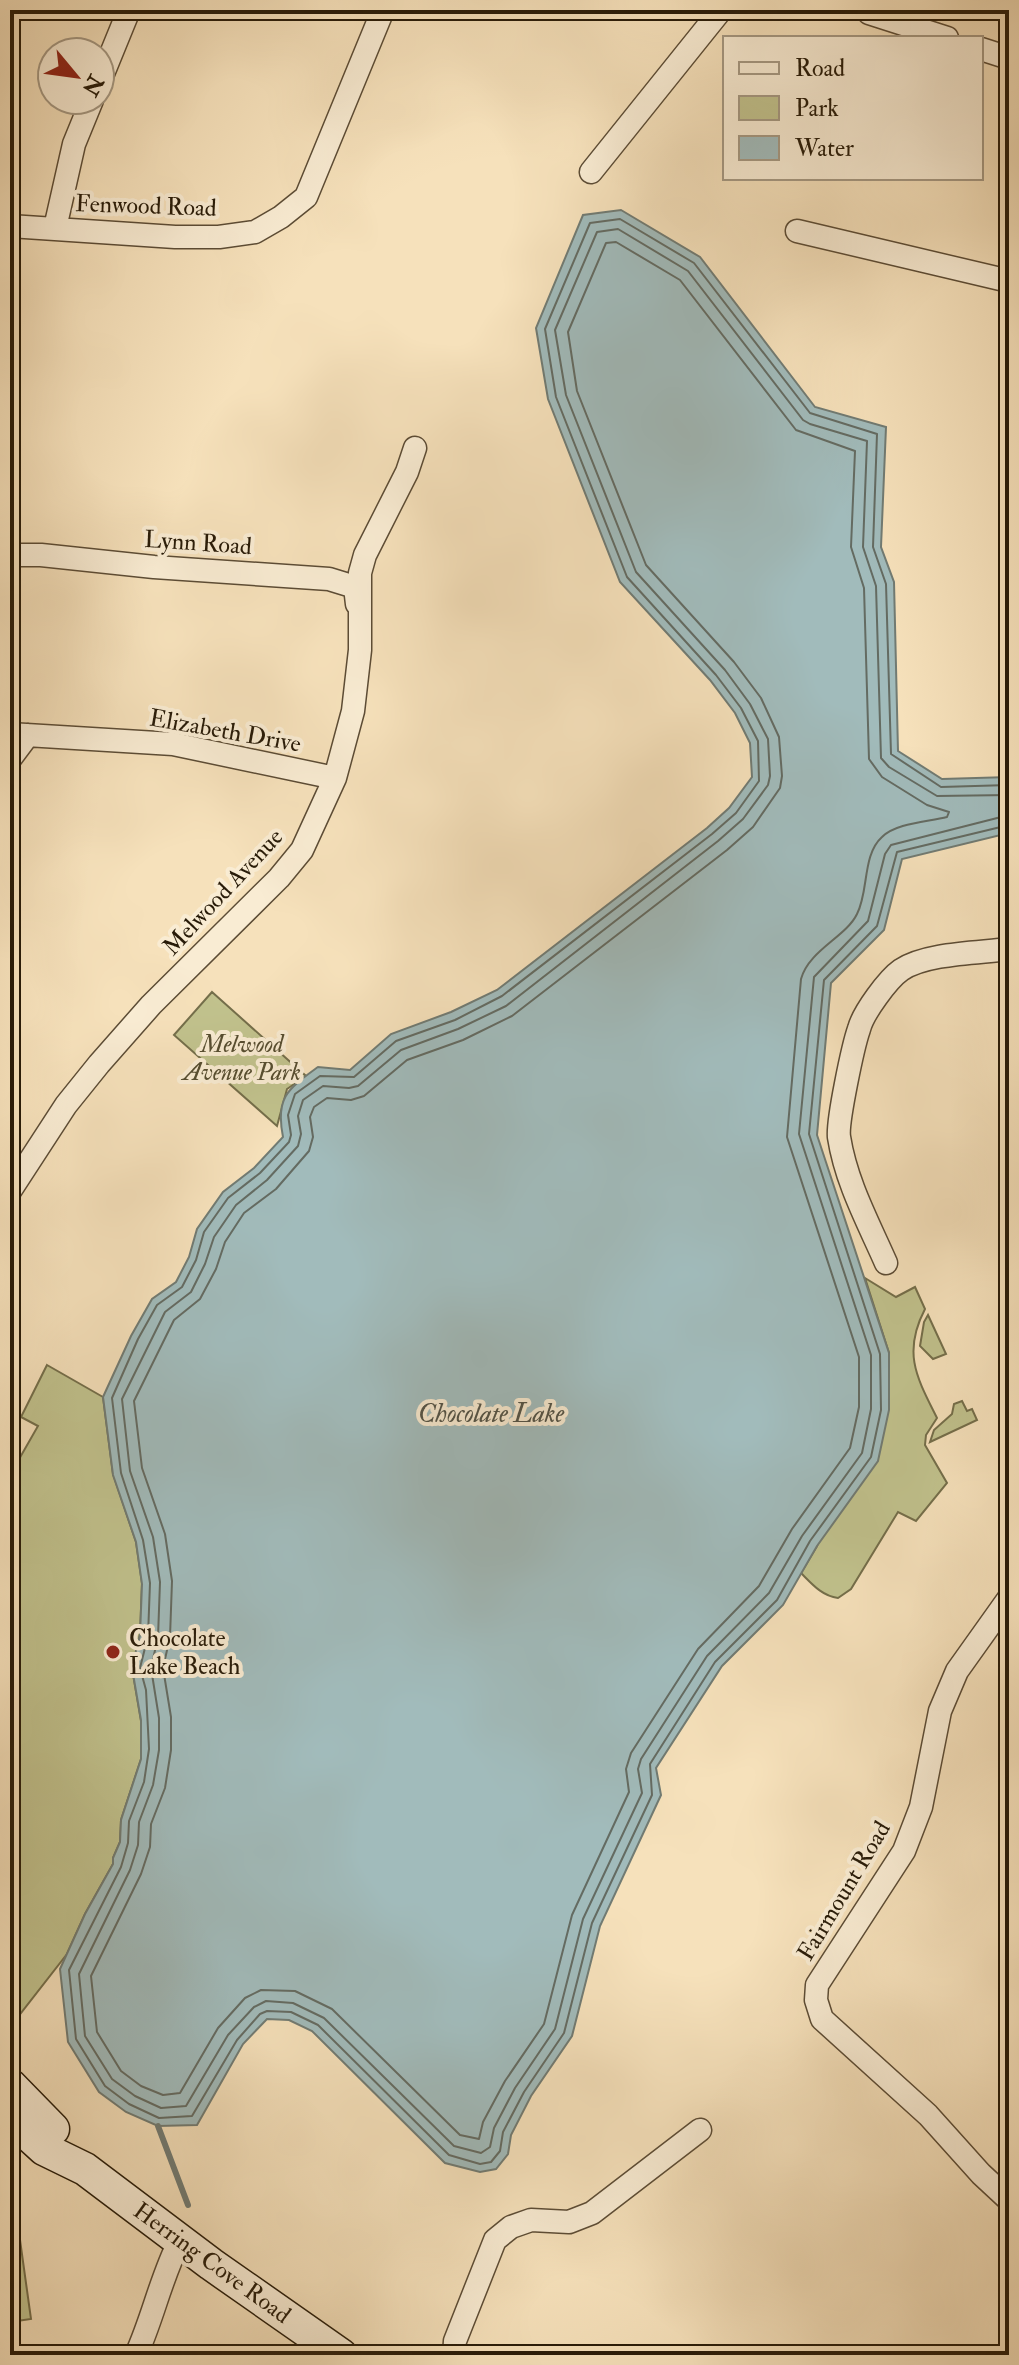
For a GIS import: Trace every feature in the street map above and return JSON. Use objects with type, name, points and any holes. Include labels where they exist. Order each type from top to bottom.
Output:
[{"type":"main road","name":"Herring Cove Road","points":[[10,2085],[53,2129],[85,2169]]},
{"type":"main road","name":"Herring Cove Road","points":[[10,2118],[44,2149],[85,2169],[341,2355]]},
{"type":"main road","points":[[10,2139],[44,2149]]},
{"type":"street","points":[[116,42],[129,10]]},
{"type":"street","name":"Fenwood Road","points":[[10,226],[219,237],[255,232],[281,217],[306,197],[383,10]]},
{"type":"street","points":[[591,172],[721,10]]},
{"type":"street","points":[[869,13],[941,36]]},
{"type":"street","points":[[983,50],[1009,58]]},
{"type":"street","points":[[55,228],[74,144],[85,116]]},
{"type":"street","points":[[797,231],[1009,281]]},
{"type":"street","name":"Melwood Avenue","points":[[10,1191],[66,1105],[99,1064],[151,1005],[279,878],[302,850],[335,778],[353,711],[360,650],[360,573],[365,555],[407,472],[415,448]]},
{"type":"street","name":"Lynn Road","points":[[10,555],[329,579],[355,587],[359,613]]},
{"type":"street","points":[[10,759],[19,735]]},
{"type":"street","name":"Elizabeth Drive","points":[[19,735],[173,744],[335,778]]},
{"type":"street","points":[[886,1263],[855,1194],[844,1162],[839,1133],[859,1027],[868,1010],[900,970],[920,961],[1009,949]]},
{"type":"street","name":"Fairmount Road","points":[[1009,1598],[957,1671],[940,1711],[921,1807],[904,1851],[817,1985],[816,2000],[822,2019],[928,2115],[1009,2200]]},
{"type":"street","points":[[454,2355],[455,2341],[495,2240],[511,2227],[531,2220],[569,2222],[592,2213],[700,2130]]},
{"type":"street","points":[[136,2355],[163,2275],[180,2240]]},
{"type":"green space","name":"Melwood Avenue Park","points":[[212,992],[306,1076],[287,1089],[277,1126],[174,1035]]},
{"type":"green space","points":[[865,1278],[896,1297],[915,1287],[925,1309],[914,1339],[913,1352],[918,1378],[937,1418],[926,1435],[925,1445],[947,1483],[916,1521],[898,1512],[851,1589],[838,1598],[822,1592],[801,1573],[817,1546],[889,1353]]},
{"type":"green space","points":[[928,1315],[946,1354],[933,1359],[920,1346]]},
{"type":"green space","points":[[47,1365],[103,1397],[113,1474],[136,1542],[142,1583],[140,1634],[132,1668],[141,1721],[141,1759],[121,1820],[120,1842],[113,1864],[67,1954],[10,2027],[10,1475],[38,1426],[21,1417]]},
{"type":"green space","points":[[962,1401],[967,1411],[972,1409],[977,1420],[930,1442],[934,1430],[952,1414],[954,1404]]},
{"type":"green space","points":[[10,2168],[31,2319],[10,2322]]},
{"type":"water","name":"Chocolate Lake","points":[[621,210],[700,257],[815,407],[886,427],[881,547],[894,582],[898,751],[942,779],[1009,777],[1009,833],[902,859],[884,930],[831,983],[817,1135],[889,1353],[889,1410],[878,1461],[817,1546],[783,1605],[722,1666],[656,1768],[661,1795],[600,1926],[572,2036],[531,2096],[511,2135],[508,2154],[496,2169],[480,2172],[445,2163],[312,2031],[289,2020],[267,2019],[243,2044],[197,2125],[158,2126],[126,2112],[99,2092],[68,2042],[60,1969],[85,1914],[113,1864],[120,1842],[121,1820],[141,1759],[141,1720],[132,1668],[140,1635],[142,1584],[136,1542],[113,1475],[103,1397],[152,1299],[176,1282],[189,1257],[197,1229],[223,1192],[254,1168],[283,1137],[281,1112],[286,1095],[292,1088],[318,1067],[350,1070],[391,1034],[451,1012],[497,990],[707,828],[729,808],[752,777],[750,743],[735,713],[710,680],[620,582],[548,399],[536,328],[583,215]]},
{"type":"waterway","points":[[158,2126],[188,2205]]},
{"type":"place","name":"Chocolate Lake Beach","points":[[113,1652]]}]
